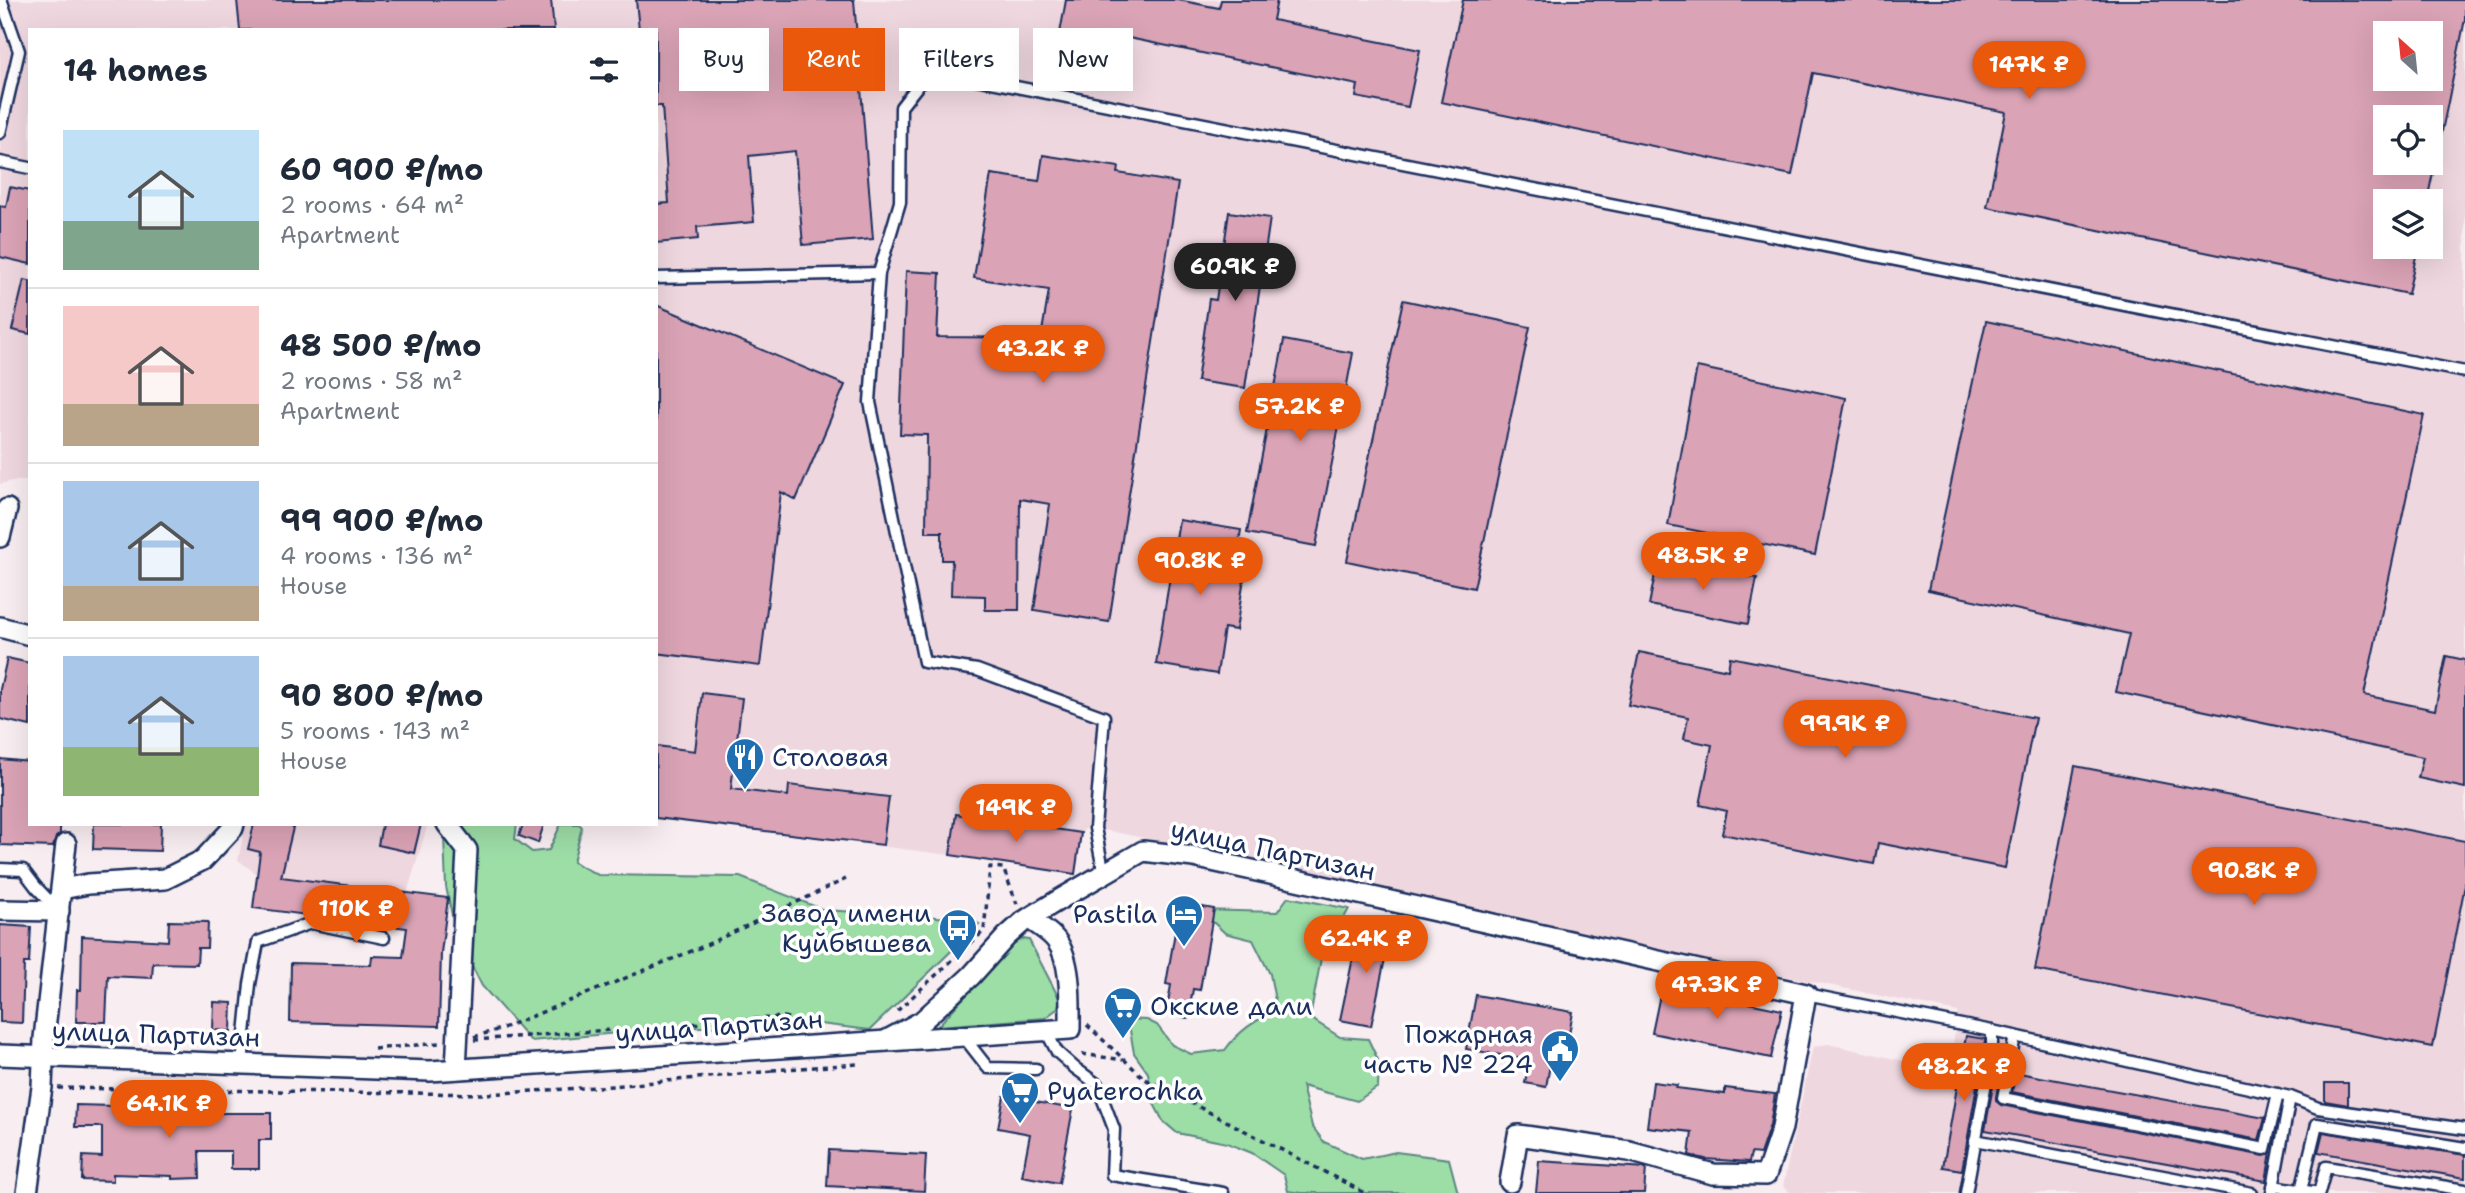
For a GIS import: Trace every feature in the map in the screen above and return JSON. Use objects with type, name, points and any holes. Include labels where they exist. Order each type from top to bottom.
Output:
[{"type":"street","points":[[0,537],[7,509]]},
{"type":"street","points":[[0,627],[28,634]]},
{"type":"street","points":[[62,889],[88,884],[164,879],[203,860],[234,826]]},
{"type":"street","points":[[449,826],[467,850],[456,1069]]},
{"type":"street","points":[[27,1193],[42,1087],[66,844]]},
{"type":"street","name":"улица Партизан","points":[[0,1055],[430,1071],[1070,1029],[1067,967],[1056,940],[1027,919],[1047,900],[1104,874],[1143,851],[1194,857],[1806,994]]},
{"type":"street","points":[[0,910],[60,911]]},
{"type":"street","points":[[885,1041],[922,1021],[971,976],[1006,936],[1027,919]]},
{"type":"street","points":[[1510,1182],[1518,1135],[1629,1151],[1713,1174],[1766,1175],[1782,1128],[1806,994]]},
{"type":"lane","points":[[0,1],[19,51],[0,133]]},
{"type":"lane","points":[[1104,874],[1095,828],[1104,717],[977,670],[924,662],[870,402],[879,273],[900,202],[901,107],[930,70],[2465,372]]},
{"type":"lane","points":[[0,162],[28,168]]},
{"type":"lane","points":[[658,278],[879,273]]},
{"type":"lane","points":[[0,869],[23,870],[60,911]]},
{"type":"lane","points":[[242,1064],[250,984],[258,942],[311,923],[384,938]]},
{"type":"lane","points":[[1806,994],[1992,1031],[2278,1094],[2318,1108],[2465,1129]]},
{"type":"lane","points":[[1046,1030],[1058,1052],[1075,1069],[1097,1084],[1114,1129],[1112,1175],[1223,1193]]},
{"type":"lane","points":[[1966,1193],[1992,1049],[1992,1031]]},
{"type":"lane","points":[[962,1036],[988,1068],[1036,1069]]},
{"type":"lane","points":[[2015,1036],[2003,1098],[2265,1149],[2278,1094]]},
{"type":"lane","points":[[2290,1097],[2273,1189],[2319,1193],[2326,1167],[2465,1190]]},
{"type":"lane","points":[[2301,1190],[2317,1124],[2465,1148]]},
{"type":"lane","points":[[1975,1140],[2252,1193]]},
{"type":"path","points":[[896,1012],[984,931],[990,867],[997,865],[1003,868],[1027,919]]},
{"type":"path","points":[[458,1041],[503,1028],[704,946],[846,879]]},
{"type":"path","points":[[1070,997],[1087,1026],[1145,1079],[1365,1193]]},
{"type":"path","points":[[364,1049],[784,1017],[819,1027]]},
{"type":"path","points":[[771,1018],[771,1025]]},
{"type":"path","points":[[506,1038],[507,1048]]},
{"type":"path","points":[[1058,1052],[1125,1060]]},
{"type":"path","points":[[772,1061],[772,1071],[865,1063]]},
{"type":"shaded area","points":[[0,0],[2465,0],[2465,1193],[1791,1193],[1783,1186],[1813,1047],[1828,1044],[1949,1071],[1958,1012],[1670,952],[1379,886],[1095,828],[1087,827],[1081,833],[1075,874],[950,855],[658,818],[658,28],[28,28],[28,481],[0,484]]},
{"type":"shaded area","points":[[246,826],[427,826],[407,893],[257,874],[238,860]]},
{"type":"green space","points":[[453,826],[517,826],[515,839],[532,852],[549,850],[560,826],[581,826],[573,862],[598,875],[740,877],[824,910],[968,919],[979,924],[870,1030],[811,1023],[672,1028],[531,1041],[482,986],[456,934],[446,887],[444,837]]},
{"type":"green space","points":[[1288,897],[1349,909],[1321,958],[1310,1018],[1340,1037],[1368,1039],[1379,1062],[1378,1087],[1357,1101],[1302,1086],[1312,1126],[1324,1142],[1362,1159],[1396,1152],[1449,1159],[1458,1193],[1288,1191],[1284,1175],[1252,1153],[1227,1143],[1177,1133],[1163,1121],[1153,1102],[1148,1073],[1134,1053],[1128,1019],[1147,1020],[1157,1025],[1172,1045],[1191,1054],[1225,1050],[1248,1027],[1277,1011],[1270,974],[1253,940],[1225,933],[1200,910],[1277,912]]},
{"type":"green space","points":[[1029,940],[1060,1000],[1057,1009],[1045,1018],[938,1026],[1013,943]]},
{"type":"building","points":[[237,0],[551,0],[554,28],[240,28]]},
{"type":"building","points":[[636,0],[854,0],[856,28],[783,28],[783,91],[861,91],[873,239],[803,245],[795,151],[749,156],[754,222],[697,227],[698,239],[658,243],[658,204],[669,203],[662,106],[658,106],[658,28],[639,28]]},
{"type":"building","points":[[1066,0],[1178,0],[1219,8],[1221,0],[1277,0],[1273,20],[1420,50],[1408,107],[1356,97],[1358,85],[1133,39],[1133,28],[1061,28]]},
{"type":"building","points":[[1463,0],[2465,0],[2465,19],[2443,127],[2443,105],[2373,105],[2373,175],[2432,175],[2430,189],[2373,189],[2373,259],[2415,259],[2408,294],[1987,207],[2006,112],[1813,73],[1792,175],[1441,102]]},
{"type":"building","points":[[1043,155],[1119,167],[1118,173],[1178,183],[1109,622],[1034,610],[1050,504],[1020,499],[1019,610],[985,610],[985,596],[951,595],[952,560],[942,560],[942,532],[926,532],[927,435],[900,434],[906,271],[940,273],[937,337],[1041,338],[1049,290],[974,278],[991,174],[1039,181]]},
{"type":"building","points":[[10,187],[28,191],[28,264],[0,257],[0,206],[6,207]]},
{"type":"building","points":[[1229,212],[1270,218],[1245,388],[1197,381],[1209,299],[1216,300]]},
{"type":"building","points":[[24,280],[28,281],[28,334],[12,330]]},
{"type":"building","points":[[1403,300],[1530,327],[1474,588],[1347,561]]},
{"type":"building","points":[[658,306],[845,385],[796,500],[781,492],[760,666],[658,653]]},
{"type":"building","points":[[1986,321],[2424,415],[2364,695],[2435,710],[2446,656],[2465,660],[2465,788],[2418,778],[2423,757],[2116,692],[2129,634],[1928,590]]},
{"type":"building","points":[[1284,340],[1353,353],[1316,546],[1247,533]]},
{"type":"building","points":[[1697,367],[1846,398],[1815,555],[1668,525]]},
{"type":"building","points":[[1179,520],[1241,530],[1233,576],[1244,578],[1236,630],[1224,628],[1217,674],[1156,664]]},
{"type":"building","points":[[1658,559],[1757,578],[1748,624],[1649,605]]},
{"type":"building","points":[[1639,652],[1728,670],[1730,657],[2035,718],[2005,868],[1878,843],[1874,864],[1722,834],[1727,811],[1700,805],[1712,745],[1684,739],[1688,717],[1628,705]]},
{"type":"building","points":[[7,658],[28,663],[28,726],[0,719],[0,689]]},
{"type":"building","points":[[702,693],[742,698],[731,789],[788,796],[789,785],[889,797],[883,845],[658,818],[658,746],[695,751]]},
{"type":"building","points":[[0,759],[28,762],[28,826],[60,826],[60,834],[53,847],[0,845]]},
{"type":"building","points":[[2075,766],[2465,841],[2465,885],[2433,1047],[2035,970]]},
{"type":"building","points":[[956,814],[1081,833],[1075,874],[950,855]]},
{"type":"building","points":[[94,826],[161,826],[160,851],[93,849]]},
{"type":"building","points":[[254,826],[294,826],[281,877],[448,898],[441,953],[439,1026],[290,1022],[291,963],[371,965],[372,956],[403,957],[407,928],[253,908],[260,852],[248,849]]},
{"type":"building","points":[[382,826],[421,826],[414,853],[378,845]]},
{"type":"building","points":[[522,826],[543,826],[538,843],[519,836]]},
{"type":"building","points":[[1180,903],[1214,909],[1200,990],[1193,989],[1188,1018],[1166,1014],[1171,985],[1166,984]]},
{"type":"building","points":[[169,921],[208,922],[207,948],[198,948],[197,964],[153,963],[152,978],[108,976],[106,1022],[76,1022],[77,990],[81,990],[82,936],[168,941]]},
{"type":"building","points":[[1360,924],[1391,930],[1371,1026],[1340,1020]]},
{"type":"building","points":[[0,925],[31,927],[29,963],[24,963],[22,1023],[0,1022]]},
{"type":"building","points":[[1662,985],[1782,1010],[1771,1058],[1652,1033]]},
{"type":"building","points":[[1476,995],[1573,1012],[1565,1056],[1552,1054],[1546,1087],[1525,1083],[1529,1060],[1466,1049]]},
{"type":"building","points":[[214,1002],[232,1003],[231,1031],[213,1030]]},
{"type":"building","points":[[1966,1036],[1985,1041],[1962,1170],[1943,1167]]},
{"type":"building","points":[[1999,1053],[2004,1054],[1996,1097],[1996,1101],[2001,1105],[2264,1156],[2271,1152],[2266,1181],[1985,1130]]},
{"type":"building","points":[[2019,1056],[2022,1057],[2019,1073],[2265,1118],[2259,1140],[2012,1092]]},
{"type":"building","points":[[1653,1082],[1677,1085],[1676,1088],[1725,1094],[1725,1088],[1775,1094],[1770,1125],[1760,1154],[1751,1153],[1749,1162],[1705,1159],[1689,1155],[1692,1132],[1647,1127]]},
{"type":"building","points":[[2325,1083],[2348,1083],[2348,1105],[2325,1101]]},
{"type":"building","points":[[1004,1096],[1073,1109],[1059,1183],[1022,1176],[1030,1134],[998,1128]]},
{"type":"building","points":[[76,1105],[158,1105],[159,1109],[204,1109],[204,1113],[271,1113],[271,1140],[259,1140],[259,1169],[231,1169],[231,1151],[199,1151],[200,1178],[172,1179],[172,1176],[113,1174],[113,1181],[82,1180],[83,1156],[102,1157],[102,1127],[75,1127]]},
{"type":"building","points":[[2323,1132],[2465,1155],[2465,1178],[2318,1152]]},
{"type":"building","points":[[829,1150],[926,1155],[924,1191],[827,1186]]},
{"type":"building","points":[[1539,1161],[1646,1168],[1644,1193],[1536,1193]]},
{"type":"place","name":"Столовая","points":[[745,791]]},
{"type":"place","name":"Pastila","points":[[1184,948]]},
{"type":"place","name":"Завод имени Куйбышева","points":[[958,962]]},
{"type":"place","name":"Окские дали","points":[[1123,1040]]},
{"type":"place","name":"Пожарная часть № 224","points":[[1560,1083]]},
{"type":"place","name":"Pyaterochka","points":[[1020,1125]]}]
